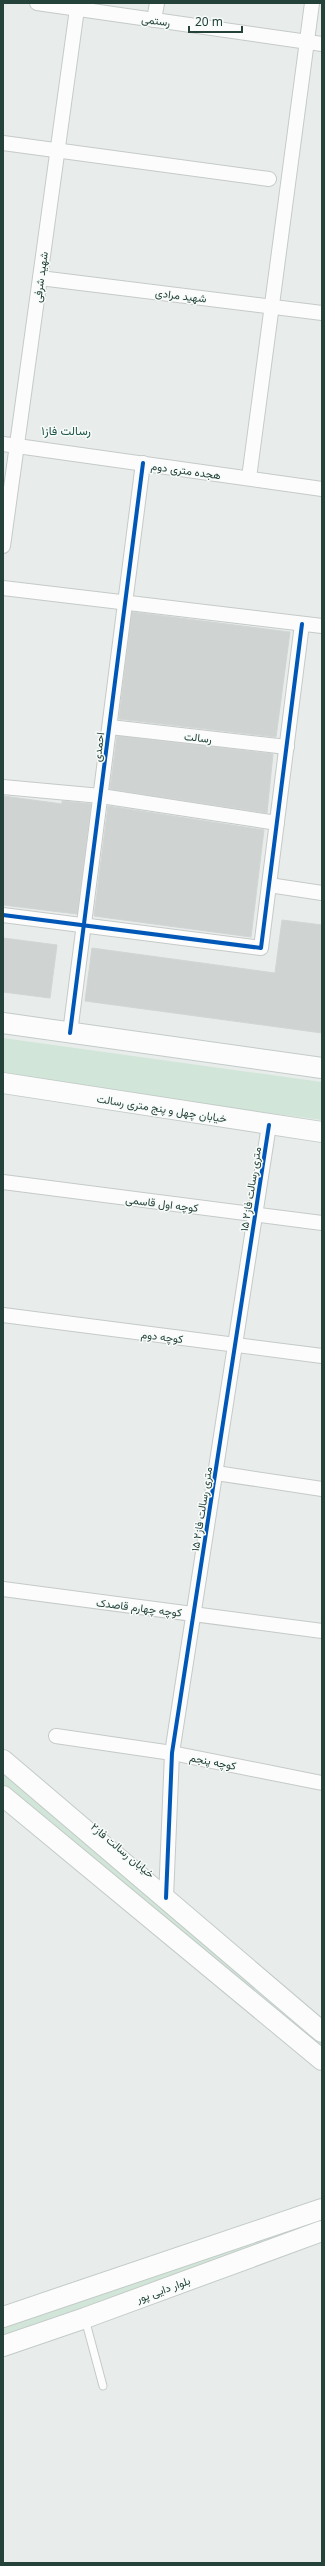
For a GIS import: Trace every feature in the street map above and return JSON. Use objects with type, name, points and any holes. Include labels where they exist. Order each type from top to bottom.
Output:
[{"type":"main road","points":[[3,1024],[322,1068]]},
{"type":"main road","name":"خیابان چهل و پنج متری رسالت","points":[[3,1083],[322,1132]]},
{"type":"main road","name":"خیابان رسالت فاز۲","points":[[3,1760],[322,2032]]},
{"type":"main road","points":[[3,1796],[322,2060]]},
{"type":"main road","points":[[292,2220],[322,2195]]},
{"type":"main road","points":[[3,2317],[322,2209]]},
{"type":"main road","name":"بلوار دایی پور","points":[[3,2346],[85,2318],[322,2231]]},
{"type":"street","name":"رستمی","points":[[38,3],[322,44]]},
{"type":"street","points":[[154,20],[157,3]]},
{"type":"street","points":[[249,478],[312,3]]},
{"type":"street","name":"شهید شرفی","points":[[3,546],[77,9]]},
{"type":"street","points":[[3,143],[269,179]]},
{"type":"street","name":"شهید مرادی","points":[[40,278],[322,313]]},
{"type":"street","name":"هجده متری دوم","points":[[3,444],[322,489]]},
{"type":"street","name":"احمدی","points":[[70,1033],[110,727],[124,602],[143,464]]},
{"type":"street","points":[[3,588],[322,626]]},
{"type":"street","points":[[3,915],[261,948],[302,624]]},
{"type":"street","name":"رسالت","points":[[110,727],[286,747]]},
{"type":"street","points":[[3,787],[101,796],[277,823]]},
{"type":"street","points":[[269,885],[322,893]]},
{"type":"street","name":"۱۵ متری رسالت فاز۲","points":[[166,1898],[172,1753],[269,1125]]},
{"type":"street","name":"کوچه اول قاسمی","points":[[3,1182],[322,1223]]},
{"type":"street","name":"کوچه دوم","points":[[3,1315],[322,1356]]},
{"type":"street","points":[[216,1473],[322,1489]]},
{"type":"street","name":"کوچه چهارم قاصدک","points":[[3,1590],[322,1631]]},
{"type":"street","name":"کوچه پنجم","points":[[56,1736],[172,1753],[322,1783]]},
{"type":"lane","points":[[85,2318],[102,2386]]},
{"type":"green space","points":[[3,1038],[322,1082],[322,1120],[124,1094],[3,1072]]},
{"type":"green space","points":[[3,1768],[302,2023],[322,2042],[322,2054],[3,1787]]},
{"type":"green space","points":[[322,2217],[322,2228],[3,2343],[3,2327]]},
{"type":"building","points":[[132,612],[290,632],[276,737],[119,719]]},
{"type":"building","points":[[117,736],[273,754],[267,813],[110,789]]},
{"type":"building","points":[[3,796],[62,804],[62,801],[91,804],[77,914],[3,905]]},
{"type":"building","points":[[108,806],[264,830],[251,937],[94,916]]},
{"type":"building","points":[[282,920],[322,925],[322,1033],[85,1001],[92,948],[275,973]]},
{"type":"building","points":[[3,938],[57,945],[50,998],[3,992]]},
{"type":"cycle path","points":[[70,1033],[143,463]]},
{"type":"cycle path","points":[[3,915],[261,948],[302,624]]},
{"type":"cycle path","points":[[166,1898],[172,1753],[269,1125]]},
{"type":"district","name":"رسالت فاز۱","points":[[66,430]]}]
